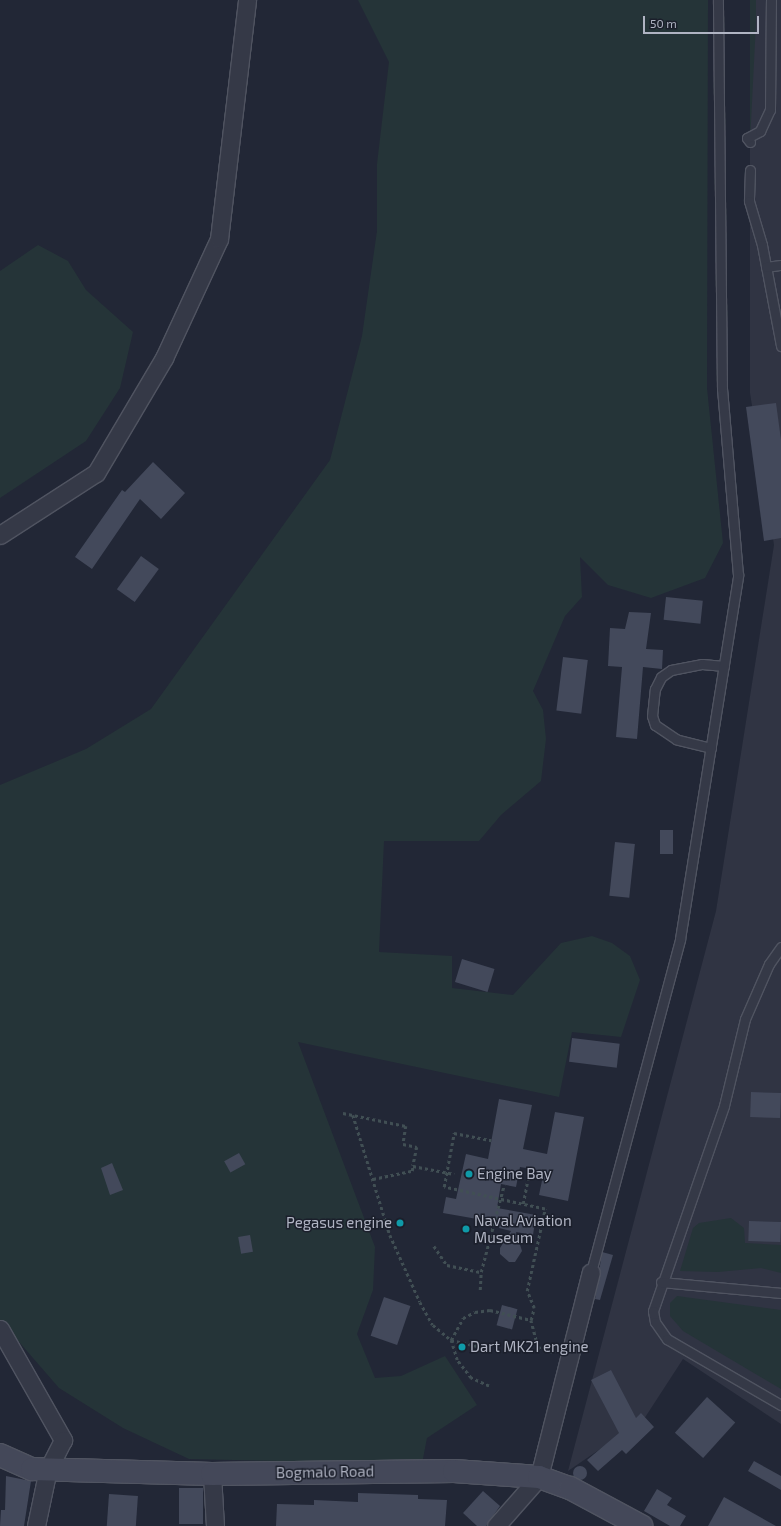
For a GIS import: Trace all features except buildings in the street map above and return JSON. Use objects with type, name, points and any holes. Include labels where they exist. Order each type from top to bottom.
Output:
[{"type":"street","points":[[0,534],[96,473],[164,358],[219,239],[247,0]]},
{"type":"street","points":[[496,1526],[539,1477],[591,1272]]},
{"type":"street","points":[[0,1328],[63,1440],[48,1469],[36,1526]]},
{"type":"street","name":"Bogmalo Road","points":[[0,1455],[32,1469],[212,1474],[454,1471],[539,1477],[570,1488],[641,1526]]},
{"type":"street","points":[[212,1474],[215,1526]]},
{"type":"lane","points":[[591,1272],[680,939],[738,575],[722,389],[718,0]]},
{"type":"lane","points":[[750,142],[747,138],[760,131],[770,110],[771,0]]},
{"type":"lane","points":[[750,170],[749,201],[766,267],[781,346]]},
{"type":"lane","points":[[766,267],[781,264]]},
{"type":"lane","points":[[711,748],[676,739],[655,725],[652,716],[655,689],[661,677],[671,670],[702,664],[724,666]]},
{"type":"lane","points":[[781,947],[769,964],[745,1019],[724,1106],[661,1282],[653,1311],[660,1332],[781,1405]]},
{"type":"lane","points":[[661,1282],[781,1293]]},
{"type":"path","points":[[343,1113],[406,1126],[403,1144],[417,1147],[412,1171],[373,1179]]},
{"type":"path","points":[[353,1115],[390,1234],[420,1302],[433,1325],[451,1340],[486,1348]]},
{"type":"path","points":[[491,1140],[454,1133],[444,1187],[545,1209],[527,1291],[534,1308],[531,1320],[538,1347],[569,1357]]},
{"type":"path","points":[[413,1166],[454,1174]]},
{"type":"path","points":[[523,1204],[529,1174]]},
{"type":"path","points":[[480,1290],[481,1272],[504,1185]]},
{"type":"path","points":[[434,1246],[447,1265],[481,1272]]},
{"type":"path","points":[[489,1386],[471,1378],[457,1360],[451,1340],[463,1318],[476,1312],[490,1310],[531,1320]]},
{"type":"shaded area","points":[[358,0],[708,0],[707,388],[723,543],[705,578],[651,598],[608,585],[580,557],[582,597],[565,616],[533,691],[543,710],[546,739],[541,781],[501,815],[479,841],[384,841],[379,952],[452,956],[452,988],[513,995],[561,943],[592,936],[612,943],[630,956],[640,980],[621,1037],[572,1032],[559,1097],[298,1042],[375,1247],[373,1290],[357,1334],[375,1378],[401,1376],[445,1356],[477,1405],[427,1438],[422,1464],[189,1459],[123,1428],[59,1388],[0,1320],[0,785],[86,749],[151,709],[330,460],[362,336],[377,231],[377,164],[389,62]]},
{"type":"shaded area","points":[[750,0],[781,0],[781,1424],[683,1359],[644,1419],[568,1471],[716,911],[774,545],[750,393]]},
{"type":"shaded area","points":[[750,0],[756,0],[756,22],[750,142]]},
{"type":"shaded area","points":[[38,245],[68,261],[86,290],[133,332],[120,388],[86,441],[0,498],[0,271]]},
{"type":"shaded area","points":[[731,1218],[744,1228],[745,1243],[781,1245],[781,1273],[761,1268],[718,1272],[680,1271],[693,1228],[699,1223]]},
{"type":"shaded area","points":[[677,1296],[781,1310],[781,1389],[683,1331],[670,1316],[670,1303]]},
{"type":"place","name":"Engine Bay","points":[[469,1174]]},
{"type":"place","name":"Pegasus engine","points":[[400,1223]]},
{"type":"place","name":"Naval Aviation Museum","points":[[466,1229]]},
{"type":"place","name":"Dart MK21 engine","points":[[462,1347]]}]
